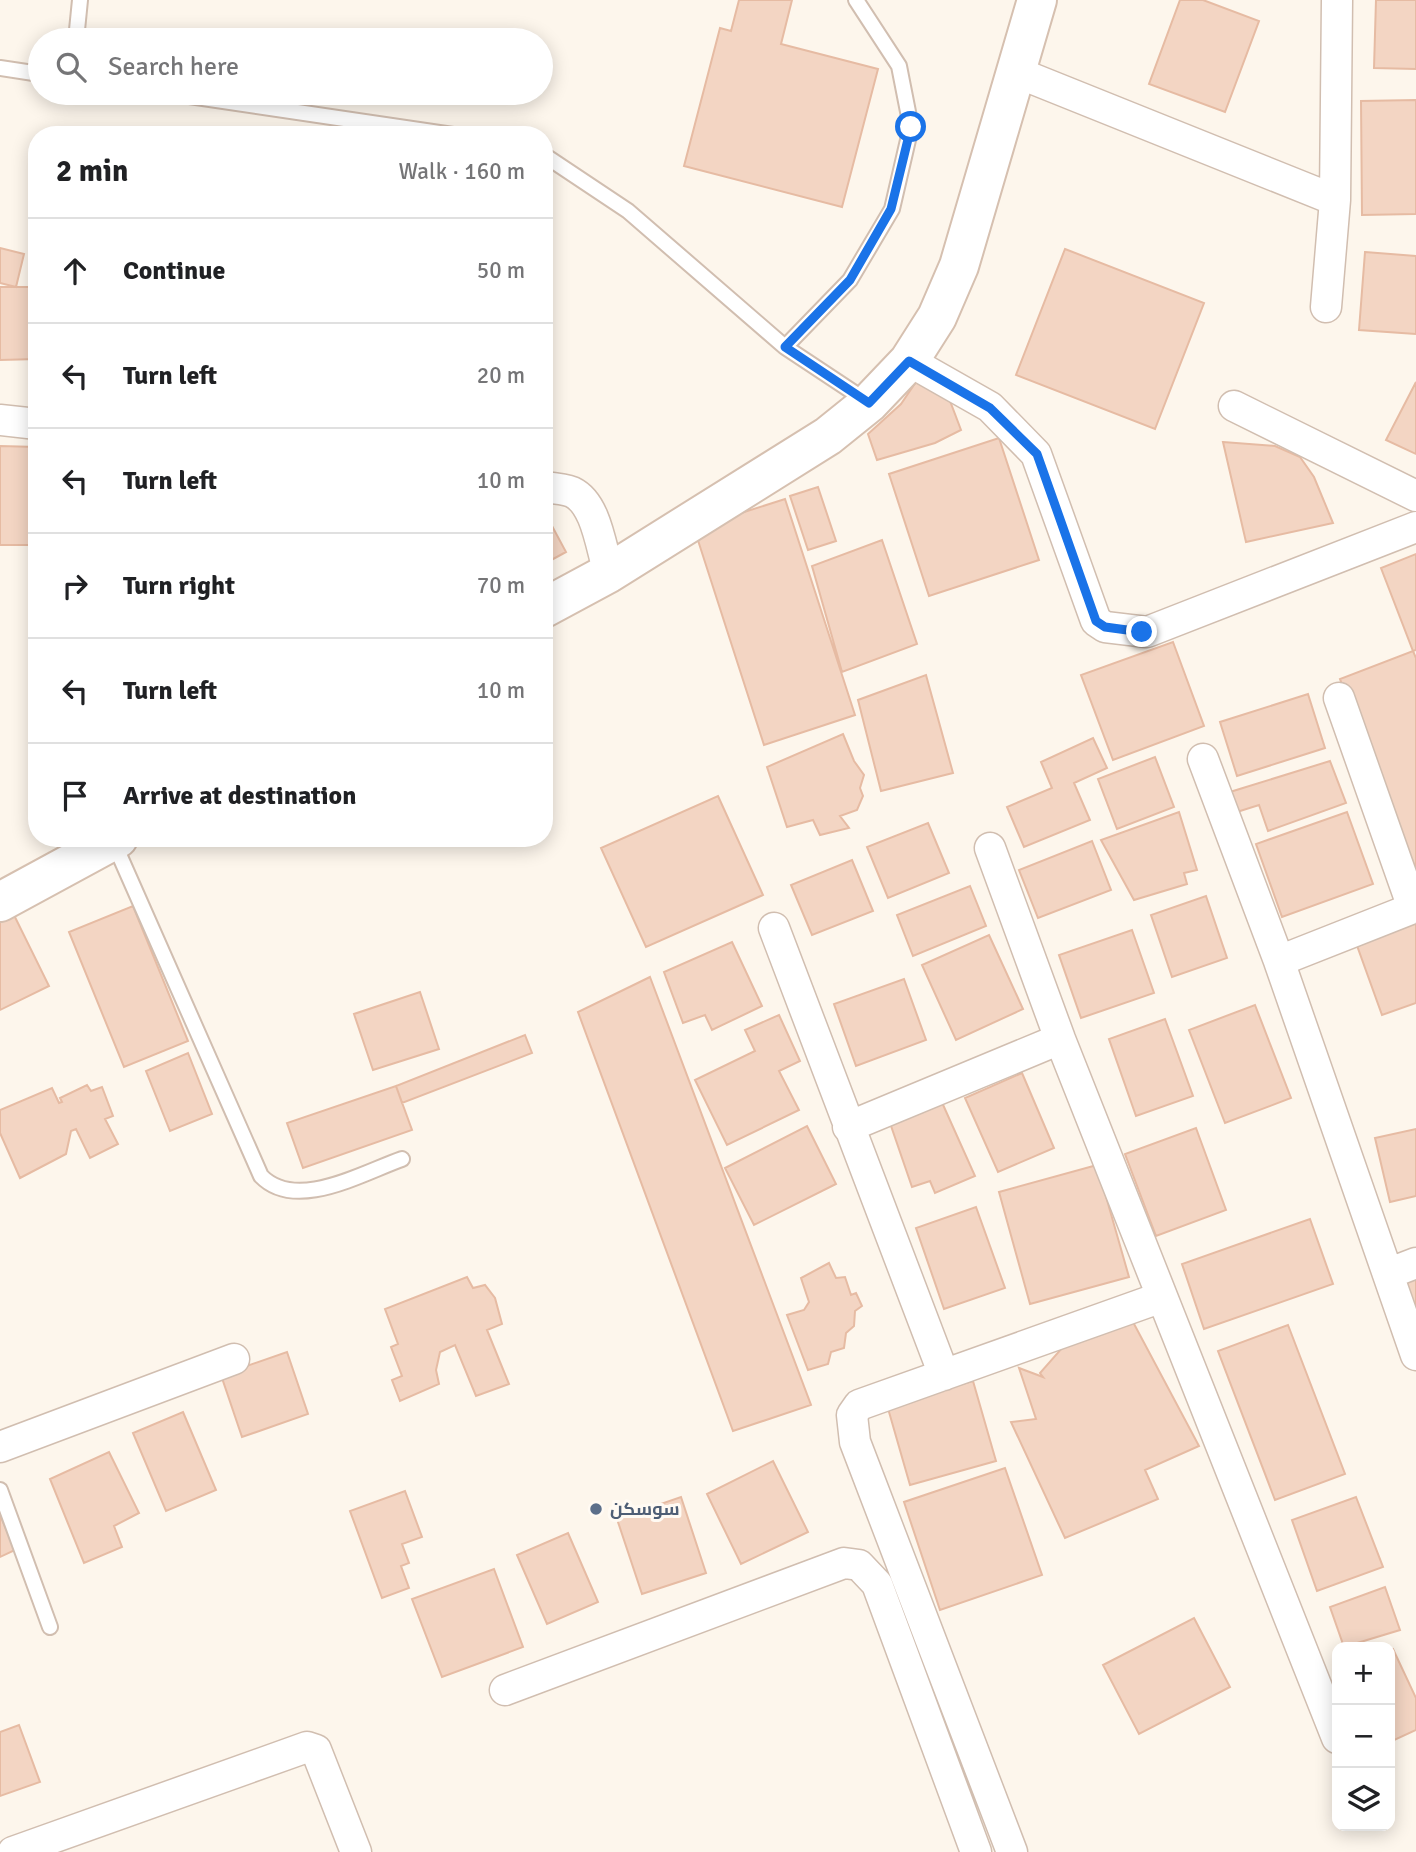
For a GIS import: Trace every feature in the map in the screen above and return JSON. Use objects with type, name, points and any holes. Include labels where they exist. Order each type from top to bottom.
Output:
[{"type":"main road","points":[[553,603],[609,573],[828,436],[869,403],[909,361],[937,317],[959,266],[1037,0]]},
{"type":"main road","points":[[0,902],[102,847]]},
{"type":"street","points":[[1326,307],[1335,200],[1337,0]]},
{"type":"street","points":[[1016,72],[1335,200]]},
{"type":"street","points":[[909,361],[990,408],[1037,454],[1096,621],[1105,627],[1147,632],[1416,527]]},
{"type":"street","points":[[1234,406],[1416,496]]},
{"type":"street","points":[[0,420],[28,423]]},
{"type":"street","points":[[553,488],[570,491],[583,499],[590,512],[609,573]]},
{"type":"street","points":[[1279,961],[1415,908],[1339,698]]},
{"type":"street","points":[[1203,759],[1279,961],[1403,1268],[1416,1355]]},
{"type":"street","points":[[990,848],[1060,1039],[1332,1725]]},
{"type":"street","points":[[774,928],[944,1375]]},
{"type":"street","points":[[848,1127],[1060,1039]]},
{"type":"street","points":[[1012,1852],[852,1428],[852,1415],[859,1405],[1162,1297]]},
{"type":"street","points":[[0,1447],[234,1359]]},
{"type":"street","points":[[505,1690],[844,1563],[859,1565],[877,1584],[976,1852]]},
{"type":"street","points":[[13,1852],[307,1747],[316,1750],[356,1852]]},
{"type":"lane","points":[[77,28],[80,0]]},
{"type":"lane","points":[[785,347],[850,280],[891,209],[911,127],[900,66],[856,0]]},
{"type":"lane","points":[[0,68],[28,72]]},
{"type":"lane","points":[[250,105],[392,126]]},
{"type":"lane","points":[[553,161],[628,211],[785,347],[869,403]]},
{"type":"lane","points":[[118,847],[261,1176],[278,1190],[301,1192],[402,1159]]},
{"type":"lane","points":[[0,1490],[50,1627]]},
{"type":"building","points":[[739,0],[792,0],[781,44],[878,69],[842,207],[684,166],[720,28],[731,31]]},
{"type":"building","points":[[1180,0],[1203,0],[1259,21],[1225,112],[1149,84]]},
{"type":"building","points":[[1376,0],[1416,0],[1416,69],[1374,68]]},
{"type":"building","points":[[1416,100],[1416,214],[1362,215],[1361,101]]},
{"type":"building","points":[[0,248],[24,254],[16,287],[0,283]]},
{"type":"building","points":[[1065,249],[1204,303],[1155,429],[1016,375]]},
{"type":"building","points":[[1365,252],[1416,256],[1416,334],[1359,330]]},
{"type":"building","points":[[0,287],[28,287],[28,359],[0,360]]},
{"type":"building","points":[[918,379],[950,401],[961,430],[935,443],[877,460],[868,434],[901,404]]},
{"type":"building","points":[[1416,382],[1416,454],[1386,440]]},
{"type":"building","points":[[999,438],[1039,560],[929,596],[889,474]]},
{"type":"building","points":[[1223,442],[1275,446],[1300,457],[1314,477],[1333,523],[1246,542]]},
{"type":"building","points":[[0,446],[28,447],[28,545],[0,545]]},
{"type":"building","points":[[818,487],[836,541],[808,550],[790,496]]},
{"type":"building","points":[[785,499],[855,715],[764,745],[694,528]]},
{"type":"building","points":[[553,528],[566,552],[553,559]]},
{"type":"building","points":[[882,540],[917,644],[842,672],[812,566]]},
{"type":"building","points":[[1416,554],[1416,650],[1413,651],[1381,568]]},
{"type":"building","points":[[1173,642],[1204,726],[1113,760],[1081,675]]},
{"type":"building","points":[[1413,651],[1416,658],[1416,878],[1340,679]]},
{"type":"building","points":[[926,675],[953,773],[881,791],[858,700]]},
{"type":"building","points":[[1308,694],[1325,748],[1237,776],[1220,722]]},
{"type":"building","points":[[843,734],[854,761],[864,775],[860,788],[863,796],[857,810],[840,816],[849,828],[820,835],[813,820],[787,827],[767,767]]},
{"type":"building","points":[[1093,738],[1107,768],[1074,783],[1090,820],[1024,847],[1007,807],[1052,788],[1041,762]]},
{"type":"building","points":[[1155,757],[1174,807],[1117,829],[1098,779]]},
{"type":"building","points":[[1330,761],[1346,803],[1268,831],[1259,805],[1237,812],[1230,792]]},
{"type":"building","points":[[718,796],[763,895],[646,947],[601,848]]},
{"type":"building","points":[[1179,812],[1197,870],[1184,873],[1187,884],[1134,900],[1101,840]]},
{"type":"building","points":[[1347,812],[1373,884],[1282,917],[1256,844]]},
{"type":"building","points":[[928,823],[949,873],[888,898],[867,847]]},
{"type":"building","points":[[1092,841],[1111,890],[1038,918],[1019,870]]},
{"type":"building","points":[[852,860],[873,911],[812,935],[791,885]]},
{"type":"building","points":[[970,886],[986,926],[913,956],[897,915]]},
{"type":"building","points":[[1206,896],[1227,958],[1172,977],[1151,915]]},
{"type":"building","points":[[133,906],[188,1041],[124,1067],[69,932]]},
{"type":"building","points":[[11,909],[49,986],[0,1010],[0,914]]},
{"type":"building","points":[[1416,919],[1416,1003],[1382,1015],[1355,940]]},
{"type":"building","points":[[1132,930],[1154,993],[1081,1018],[1059,955]]},
{"type":"building","points":[[989,935],[1023,1009],[956,1040],[922,965]]},
{"type":"building","points":[[732,942],[762,1006],[712,1030],[705,1015],[683,1023],[664,972]]},
{"type":"building","points":[[650,977],[811,1405],[733,1431],[578,1012]]},
{"type":"building","points":[[904,979],[926,1040],[856,1066],[834,1004]]},
{"type":"building","points":[[420,992],[439,1049],[373,1070],[354,1014]]},
{"type":"building","points":[[1255,1005],[1291,1098],[1225,1123],[1189,1030]]},
{"type":"building","points":[[779,1015],[800,1061],[779,1071],[799,1110],[727,1145],[695,1080],[755,1051],[745,1030]]},
{"type":"building","points":[[1165,1019],[1193,1096],[1136,1116],[1109,1039]]},
{"type":"building","points":[[525,1035],[532,1053],[402,1103],[396,1086]]},
{"type":"building","points":[[188,1053],[212,1114],[170,1131],[146,1071]]},
{"type":"building","points":[[1022,1073],[1054,1148],[998,1172],[965,1098]]},
{"type":"building","points":[[87,1085],[91,1091],[102,1087],[113,1116],[105,1119],[118,1144],[90,1158],[76,1129],[71,1131],[66,1154],[20,1178],[0,1133],[0,1110],[52,1088],[59,1103],[62,1102],[60,1098]]},
{"type":"building","points":[[396,1086],[412,1130],[303,1168],[287,1123]]},
{"type":"building","points":[[940,1098],[975,1176],[935,1193],[930,1181],[912,1187],[889,1120]]},
{"type":"building","points":[[807,1126],[836,1184],[754,1225],[725,1168]]},
{"type":"building","points":[[1196,1128],[1226,1210],[1156,1236],[1125,1154]]},
{"type":"building","points":[[1416,1129],[1416,1196],[1390,1202],[1375,1138]]},
{"type":"building","points":[[1097,1165],[1129,1277],[1030,1304],[999,1192]]},
{"type":"building","points":[[976,1207],[1005,1288],[944,1309],[916,1228]]},
{"type":"building","points":[[1310,1219],[1333,1284],[1204,1329],[1182,1264]]},
{"type":"building","points":[[829,1263],[836,1278],[845,1277],[851,1295],[856,1293],[862,1306],[855,1311],[854,1326],[846,1333],[844,1348],[831,1352],[828,1364],[808,1370],[787,1315],[804,1310],[809,1302],[801,1278]]},
{"type":"building","points":[[1416,1269],[1416,1321],[1398,1276]]},
{"type":"building","points":[[467,1277],[473,1288],[485,1285],[495,1298],[502,1324],[487,1330],[509,1384],[476,1396],[455,1345],[440,1352],[436,1370],[439,1384],[400,1401],[392,1380],[402,1376],[391,1347],[398,1344],[385,1309]]},
{"type":"building","points":[[1133,1322],[1199,1446],[1145,1470],[1158,1499],[1065,1538],[1011,1422],[1036,1419],[1019,1368],[1043,1377],[1040,1373],[1062,1348]]},
{"type":"building","points":[[1288,1325],[1345,1474],[1275,1500],[1218,1351]]},
{"type":"building","points":[[287,1352],[308,1414],[242,1437],[221,1375]]},
{"type":"building","points":[[973,1381],[996,1461],[910,1485],[887,1405]]},
{"type":"building","points":[[183,1412],[216,1490],[166,1511],[133,1433]]},
{"type":"building","points":[[109,1452],[139,1513],[114,1526],[122,1547],[84,1563],[50,1479]]},
{"type":"building","points":[[773,1461],[808,1532],[741,1564],[707,1494]]},
{"type":"building","points":[[1005,1468],[1042,1575],[940,1610],[904,1502]]},
{"type":"building","points":[[405,1491],[422,1537],[402,1544],[409,1563],[401,1566],[409,1588],[382,1598],[350,1511]]},
{"type":"building","points":[[681,1497],[706,1573],[642,1594],[617,1519]]},
{"type":"building","points":[[1356,1497],[1383,1567],[1317,1591],[1292,1520]]},
{"type":"building","points":[[0,1515],[15,1550],[0,1557]]},
{"type":"building","points":[[568,1533],[598,1602],[547,1624],[517,1555]]},
{"type":"building","points":[[494,1569],[523,1647],[442,1677],[412,1599]]},
{"type":"building","points":[[1385,1587],[1400,1630],[1360,1642],[1342,1642],[1330,1607]]},
{"type":"building","points":[[1194,1618],[1230,1687],[1139,1734],[1103,1665]]},
{"type":"building","points":[[1395,1653],[1416,1698],[1416,1730],[1395,1740]]},
{"type":"building","points":[[19,1725],[40,1782],[0,1796],[0,1732]]},
{"type":"place","name":"سوسكن","points":[[596,1509]]},
{"type":"route","points":[[911,127],[891,209],[850,280],[785,347],[869,403],[909,361],[990,408],[1037,454],[1096,621],[1105,627],[1142,632]]}]
